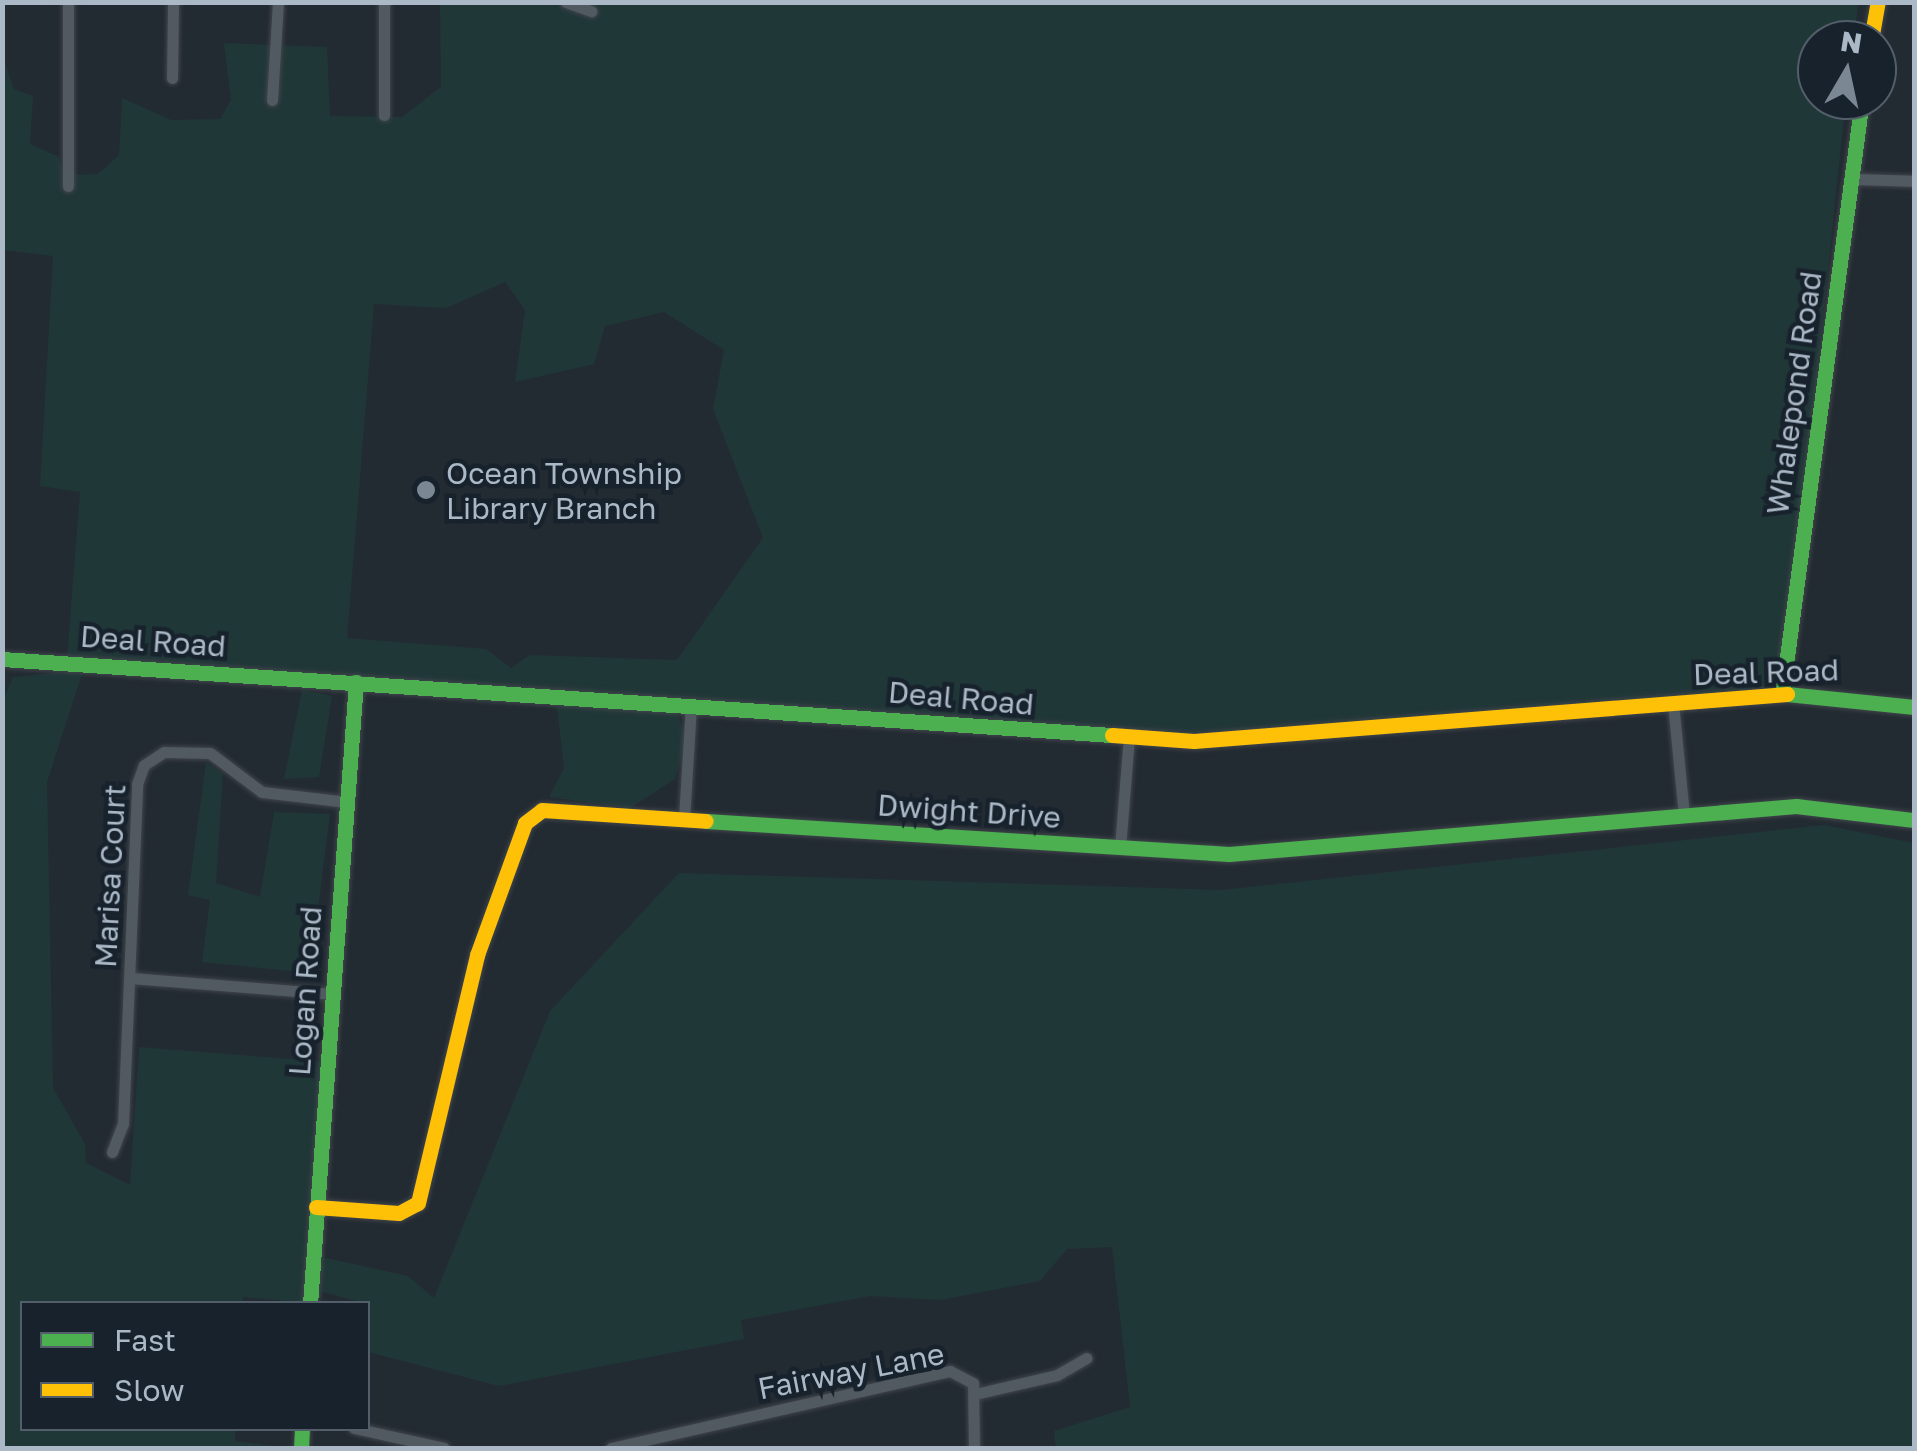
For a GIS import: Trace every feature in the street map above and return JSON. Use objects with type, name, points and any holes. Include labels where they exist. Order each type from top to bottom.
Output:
[{"type":"street","points":[[68,2],[68,186]]},
{"type":"street","points":[[172,78],[174,2]]},
{"type":"street","points":[[272,100],[278,2]]},
{"type":"street","points":[[384,2],[384,115]]},
{"type":"street","points":[[566,2],[591,11]]},
{"type":"street","name":"Whalepond Road","points":[[1782,694],[1859,120]]},
{"type":"street","points":[[1852,179],[1914,182]]},
{"type":"street","name":"Deal Road","points":[[2,659],[1130,737],[1246,740],[1782,694],[1826,693],[1914,708]]},
{"type":"street","name":"Logan Road","points":[[310,1301],[356,682]]},
{"type":"street","points":[[1673,703],[1684,815]]},
{"type":"street","points":[[684,819],[692,705]]},
{"type":"street","points":[[1120,848],[1130,737]]},
{"type":"street","name":"Marisa Court","points":[[112,1152],[124,1124],[137,784],[150,760],[173,750],[210,753],[262,792],[347,802]]},
{"type":"street","name":"Dwight Drive","points":[[316,1207],[399,1214],[422,1196],[477,955],[528,818],[550,810],[1120,848],[1254,853],[1821,806],[1914,820]]},
{"type":"street","points":[[130,978],[332,994]]},
{"type":"street","name":"Fairway Lane","points":[[611,1448],[950,1371],[968,1377],[975,1394],[1058,1375],[1086,1358]]},
{"type":"street","points":[[974,1448],[975,1394]]},
{"type":"street","points":[[368,1431],[444,1448]]},
{"type":"green space","points":[[440,3],[1858,3],[1856,20],[1797,20],[1797,120],[1844,120],[1783,694],[1229,742],[676,706],[686,741],[675,779],[630,808],[549,797],[564,768],[556,699],[84,668],[47,782],[53,1088],[85,1144],[86,1163],[130,1185],[139,1047],[328,1062],[313,1255],[408,1276],[434,1298],[550,1011],[679,873],[1222,890],[1824,825],[1914,843],[1914,1448],[1056,1448],[1054,1431],[1130,1407],[1112,1247],[1067,1249],[1040,1281],[940,1300],[870,1296],[741,1320],[744,1339],[499,1386],[370,1353],[370,1301],[311,1289],[309,1301],[243,1297],[242,1301],[20,1301],[20,1431],[235,1431],[235,1441],[289,1448],[3,1448],[3,700],[13,677],[66,672],[80,492],[40,486],[53,256],[3,250],[2,54],[14,89],[33,96],[30,144],[59,157],[63,175],[98,174],[119,155],[122,98],[171,120],[220,119],[231,100],[224,43],[327,47],[330,116],[402,117],[441,87]],"holes":[[[505,282],[525,310],[515,382],[594,364],[605,326],[664,312],[724,350],[713,409],[763,538],[677,660],[530,655],[511,668],[486,649],[347,638],[374,304],[446,308]]]},
{"type":"green space","points":[[302,690],[332,696],[319,777],[284,779]]},
{"type":"green space","points":[[206,763],[223,773],[216,883],[260,897],[274,812],[330,814],[310,973],[202,962],[210,900],[188,895]]},
{"type":"traffic: fast","points":[[1782,694],[1859,120]]},
{"type":"traffic: fast","points":[[2,659],[1112,735]]},
{"type":"traffic: fast","points":[[310,1301],[356,682]]},
{"type":"traffic: fast","points":[[1787,694],[1914,707]]},
{"type":"traffic: fast","points":[[706,821],[1229,854],[1796,806],[1914,820]]},
{"type":"traffic: fast","points":[[301,1448],[302,1431]]},
{"type":"traffic: slow","points":[[1875,20],[1878,2]]},
{"type":"traffic: slow","points":[[1112,735],[1194,741],[1787,694]]},
{"type":"traffic: slow","points":[[316,1207],[399,1213],[418,1203],[477,955],[525,823],[542,810],[706,821]]},
{"type":"place","name":"Ocean Township Library Branch","points":[[426,490]]}]
